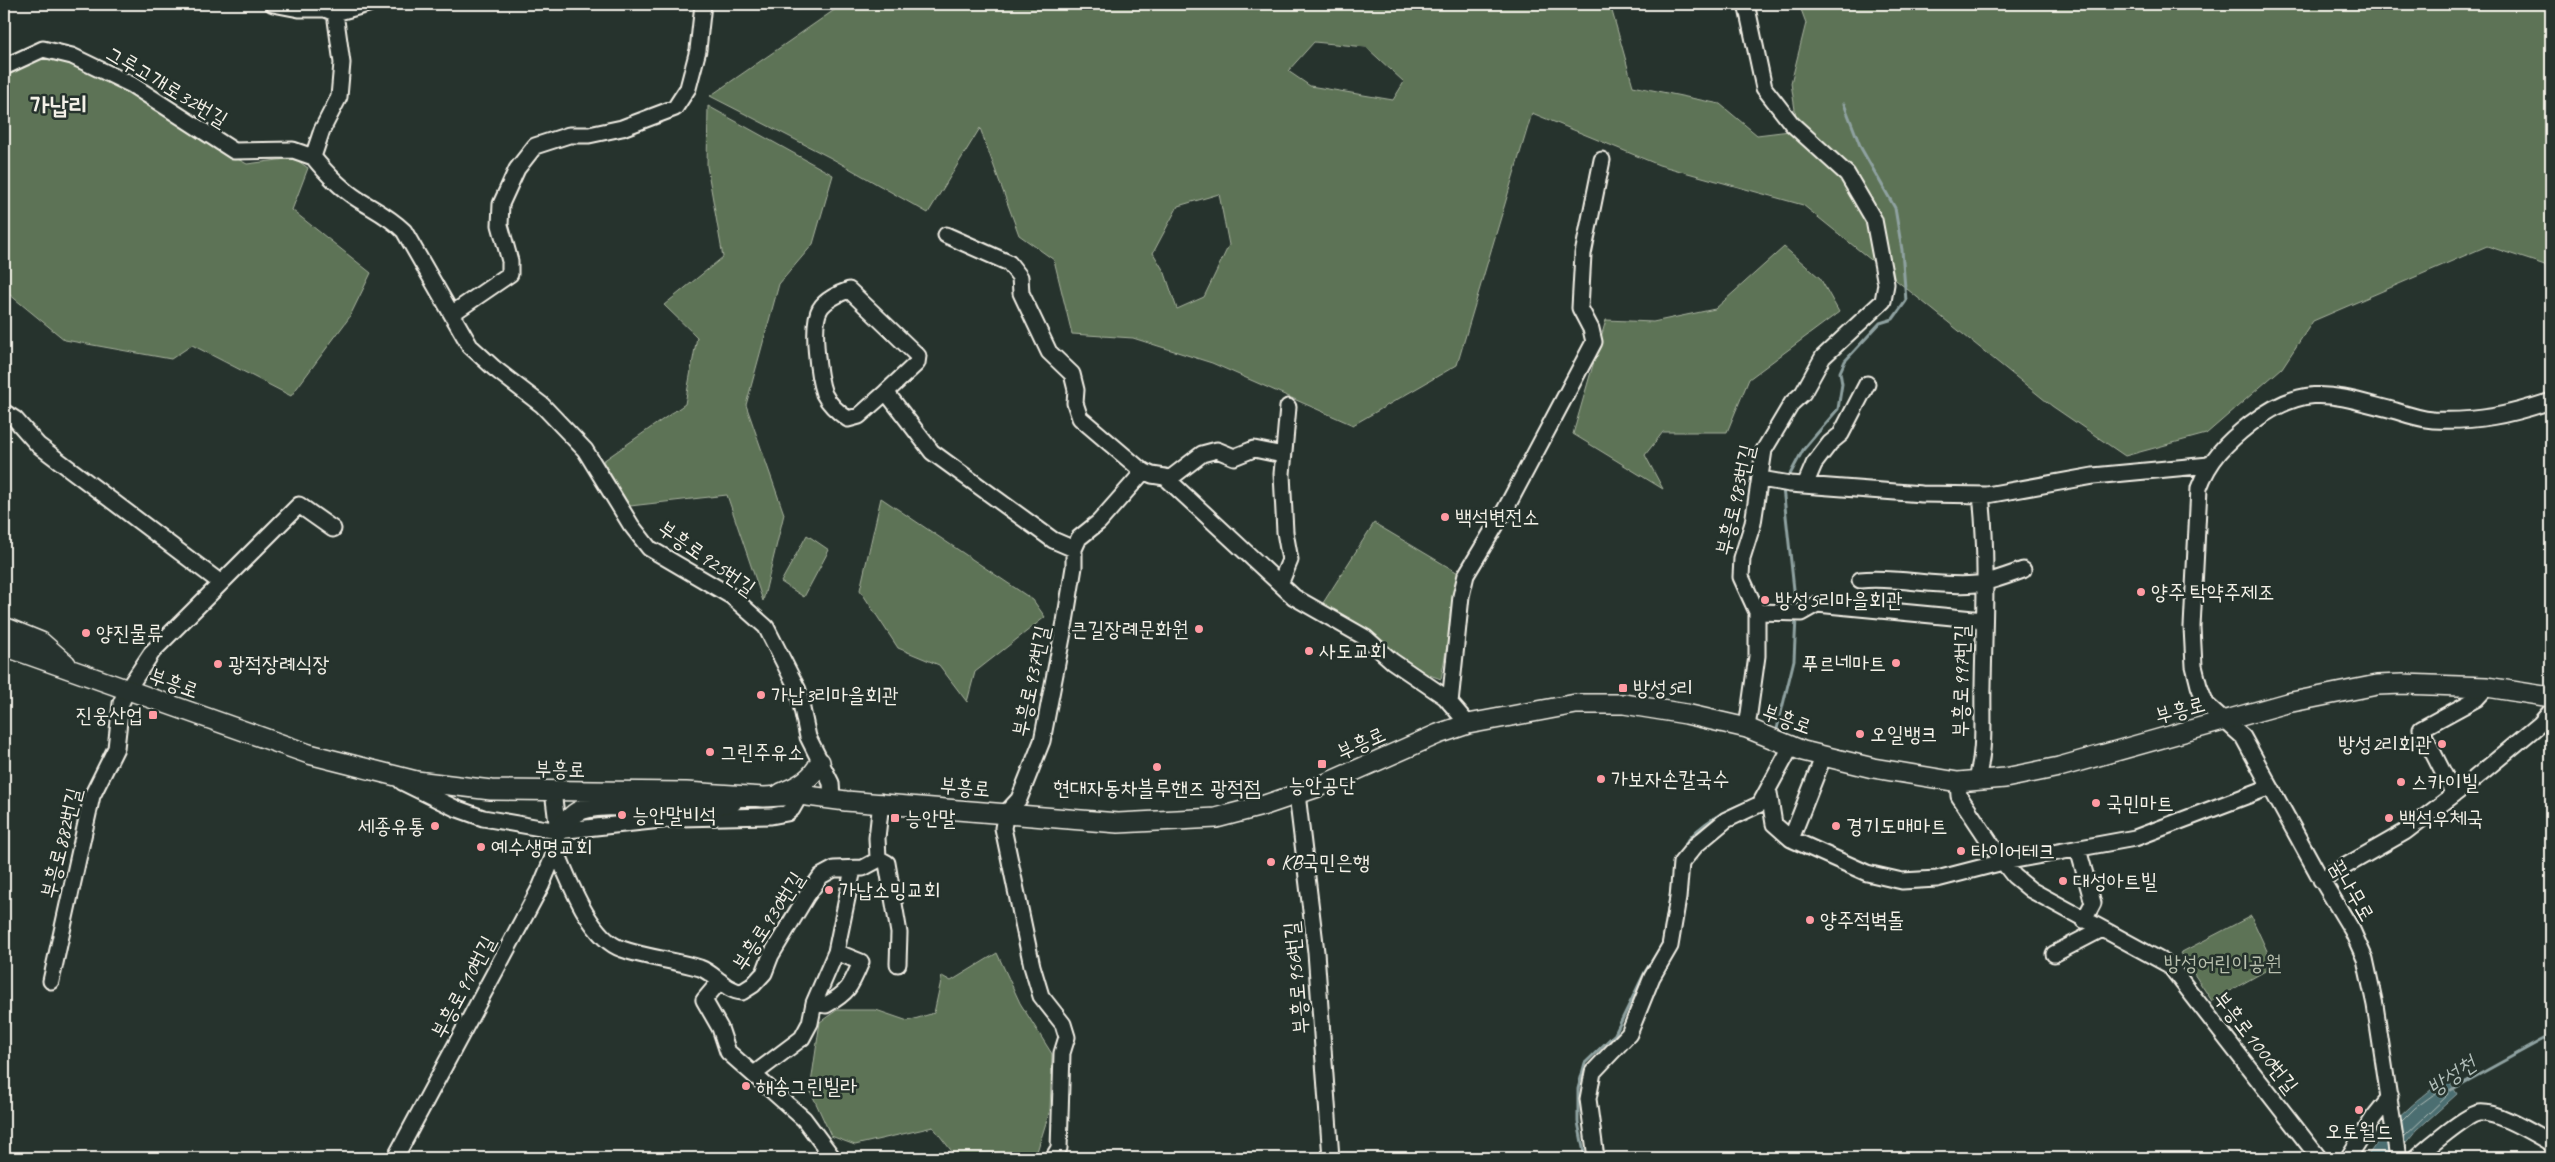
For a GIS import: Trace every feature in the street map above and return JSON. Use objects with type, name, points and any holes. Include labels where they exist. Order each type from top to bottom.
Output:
[{"type":"main road","points":[[4,627],[40,642],[74,671]]},
{"type":"main road","name":"부흥로","points":[[7,648],[309,754],[416,781],[491,790],[800,795],[846,801],[1006,812],[1118,823],[1216,818],[1262,806],[1318,787],[1438,734],[1468,724],[1560,706],[1607,703],[1646,706],[1747,728],[1803,751],[1873,768],[1967,781],[2005,778],[2090,760],[2287,703],[2377,685],[2403,684],[2487,688],[2551,697]]},
{"type":"main road","points":[[558,831],[578,811],[591,808],[625,805],[656,808],[704,807],[770,796],[806,781],[814,774],[820,762]]},
{"type":"street","points":[[274,4],[299,10],[325,8],[335,13],[368,4]]},
{"type":"street","points":[[452,313],[510,274],[510,261],[500,225],[502,204],[517,169],[535,146],[569,135],[588,135],[622,128],[675,108],[688,88],[698,50],[703,4]]},
{"type":"street","name":"부흥로983번길","points":[[1747,8],[1764,88],[1792,124],[1847,174],[1874,220],[1886,284],[1883,302],[1823,357],[1802,393],[1792,403],[1764,450],[1760,470],[1762,479],[1753,523],[1742,555],[1741,577],[1757,612],[1757,656],[1747,728]]},
{"type":"street","points":[[313,157],[322,130],[339,97],[342,63],[335,13]]},
{"type":"street","name":"그루고개로32번길","points":[[4,67],[43,49],[72,56],[132,84],[234,150],[293,150],[313,157]]},
{"type":"street","name":"부흥로925번길","points":[[313,157],[331,180],[358,200],[392,218],[404,231],[470,346],[494,368],[542,405],[585,450],[630,525],[648,548],[731,596],[766,627],[798,690],[808,737],[831,783],[832,798]]},
{"type":"street","points":[[1450,703],[1461,596],[1466,574],[1505,510],[1594,342],[1591,329],[1580,308],[1582,254],[1602,160]]},
{"type":"street","points":[[946,235],[1008,263],[1020,277],[1021,293],[1049,352],[1072,374],[1076,390],[1075,403],[1080,418],[1144,471],[1168,480],[1294,597],[1366,638],[1450,703],[1468,724]]},
{"type":"street","points":[[849,290],[918,356],[917,364],[886,392],[859,416],[848,419],[833,406],[825,394],[818,367],[817,318],[820,308],[840,293],[849,290]]},
{"type":"street","points":[[1806,485],[1814,464],[1830,443],[1841,434],[1867,384]]},
{"type":"street","points":[[886,392],[932,452],[1053,540],[1074,549],[1079,538],[1099,522],[1144,471]]},
{"type":"street","name":"꿈나무로","points":[[2398,1158],[2375,1005],[2365,959],[2352,930],[2321,880],[2243,737],[2206,704],[2196,676],[2193,652],[2192,593],[2197,499],[2209,465],[2227,443],[2268,411],[2290,400],[2311,394],[2338,396],[2431,420],[2497,417],[2551,401]]},
{"type":"street","points":[[1280,584],[1290,560],[1284,532],[1283,454],[1288,426],[1288,407]]},
{"type":"street","points":[[4,412],[15,419],[38,444],[221,583]]},
{"type":"street","points":[[1168,480],[1202,454],[1217,450],[1234,457],[1254,449],[1283,454]]},
{"type":"street","points":[[1762,479],[1784,483],[1922,494],[1981,495],[2047,483],[2209,465]]},
{"type":"street","name":"부흥로997번길","points":[[1967,781],[1981,767],[1984,581],[1981,495]]},
{"type":"street","name":"부흥로","points":[[127,690],[153,651],[299,505],[333,529]]},
{"type":"street","name":"부흥로937번길","points":[[1006,812],[1019,799],[1042,741],[1065,622],[1074,567],[1074,549]]},
{"type":"street","points":[[1860,580],[1872,579],[1945,585],[1978,584],[2023,570]]},
{"type":"street","points":[[1757,612],[1795,613],[1817,604],[1984,620]]},
{"type":"street","points":[[2454,794],[2421,729],[2476,699],[2487,688]]},
{"type":"street","name":"부흥로882번길","points":[[51,981],[92,796],[116,748],[121,703],[127,690]]},
{"type":"street","points":[[2321,880],[2405,832],[2540,724],[2551,711]]},
{"type":"street","points":[[1596,1158],[1588,1099],[1593,1072],[1629,1034],[1652,977],[1670,946],[1678,898],[1680,863],[1696,845],[1726,820],[1760,804],[1769,792],[1792,745]]},
{"type":"street","name":"부흥로","points":[[1791,839],[1824,755]]},
{"type":"street","points":[[387,774],[456,808],[483,818],[558,831],[680,818],[771,816],[787,813],[792,809],[800,795]]},
{"type":"street","name":"부흥로1000번길","points":[[1967,781],[1959,796],[2014,876],[2031,890],[2170,966],[2319,1158]]},
{"type":"street","points":[[1769,792],[1774,824],[1791,839],[1866,873],[1902,881],[1937,879],[2003,862],[2136,838],[2270,787]]},
{"type":"street","name":"부흥로910번길","points":[[395,1158],[532,903],[556,850],[558,831],[553,791]]},
{"type":"street","name":"부흥로956번길","points":[[1297,794],[1316,952],[1331,1158]]},
{"type":"street","points":[[881,802],[877,838],[878,858],[887,863],[899,933],[898,964]]},
{"type":"street","name":"부흥로","points":[[1006,812],[1003,828],[1032,966],[1041,996],[1064,1024],[1067,1037],[1062,1052],[1059,1148],[1053,1158]]},
{"type":"street","points":[[2078,849],[2093,903],[2084,920]]},
{"type":"street","name":"부흥로930번길","points":[[556,850],[591,921],[610,944],[620,949],[671,960],[707,971],[737,992],[742,992],[753,985],[764,973],[771,955],[816,883],[828,871],[868,866],[878,858]]},
{"type":"street","points":[[754,1074],[802,1038],[810,1023],[814,1003],[836,952],[853,868]]},
{"type":"street","points":[[2054,954],[2102,929]]},
{"type":"street","points":[[814,1003],[826,1005],[845,994],[853,981],[861,962],[836,952]]},
{"type":"street","name":"부흥로930번길","points":[[720,981],[704,1000],[720,1028],[728,1052],[789,1108],[804,1119],[833,1158]]},
{"type":"street","points":[[2348,1158],[2390,1100]]},
{"type":"street","points":[[2416,1158],[2436,1141],[2478,1113],[2490,1114],[2515,1124],[2551,1143]]},
{"type":"green space","points":[[843,4],[1610,4],[1633,86],[1720,104],[1757,135],[1798,130],[1791,83],[1806,23],[1799,4],[2551,4],[2551,267],[2487,246],[2313,321],[2282,368],[2206,434],[2125,456],[2052,406],[1803,205],[1659,165],[1532,113],[1457,365],[1353,425],[1212,363],[1133,338],[1072,334],[1054,260],[1019,235],[980,128],[928,213],[831,158],[710,96]],"holes":[[[1314,42],[1366,47],[1404,82],[1393,100],[1310,86],[1288,71]],[[1219,194],[1229,245],[1204,297],[1177,309],[1165,273],[1153,253],[1178,206]]]},
{"type":"green space","points":[[43,56],[100,74],[134,90],[225,152],[247,164],[294,158],[308,168],[292,210],[371,273],[349,318],[291,396],[192,345],[171,359],[65,340],[4,290],[4,76]]},
{"type":"green space","points":[[708,106],[833,175],[813,244],[779,284],[746,405],[784,514],[763,601],[727,495],[630,506],[603,461],[685,404],[697,337],[664,305],[723,257],[707,166]]},
{"type":"green space","points":[[1784,247],[1820,278],[1839,312],[1749,379],[1727,432],[1663,432],[1645,455],[1663,489],[1573,434],[1606,320],[1653,322],[1715,309]]},
{"type":"green space","points":[[881,498],[1033,600],[1045,617],[975,672],[967,702],[939,665],[898,648],[860,590]]},
{"type":"green space","points":[[1374,523],[1460,574],[1441,679],[1418,671],[1323,603]]},
{"type":"green space","points":[[807,535],[829,550],[804,597],[781,582]]},
{"type":"green space","name":"방성어린이공원","points":[[2251,916],[2274,966],[2212,1001],[2180,953]]},
{"type":"green space","points":[[997,953],[1020,1003],[1052,1054],[1050,1110],[1035,1158],[957,1158],[933,1127],[855,1145],[831,1136],[810,1090],[820,1022],[837,1010],[876,1010],[908,1021],[934,1013],[942,976],[951,981]]},
{"type":"water","points":[[2447,1078],[2457,1094],[2417,1130],[2394,1158],[2366,1158],[2402,1114]]},
{"type":"waterway","points":[[1787,480],[1803,450],[1838,409],[1842,384],[1840,372],[1845,361],[1880,323],[1893,319],[1906,301],[1902,250],[1895,208],[1861,148],[1844,104]]},
{"type":"waterway","points":[[1783,488],[1796,608]]},
{"type":"waterway","points":[[1777,729],[1794,660],[1796,617]]},
{"type":"waterway","points":[[1681,853],[1685,845],[1698,830],[1714,818],[1740,805]]},
{"type":"waterway","points":[[1585,1158],[1578,1122],[1578,1089],[1585,1063],[1615,1034],[1645,972],[1663,943],[1672,883]]},
{"type":"waterway","name":"방성천","points":[[2451,1090],[2551,1035]]},
{"type":"place","name":"백석변전소","points":[[1445,517]]},
{"type":"place","name":"양주 탁약주제조","points":[[2141,592]]},
{"type":"place","name":"방성5리마을회관","points":[[1765,600]]},
{"type":"place","name":"큰길장례문화원","points":[[1199,629]]},
{"type":"place","name":"양진물류","points":[[86,633]]},
{"type":"place","name":"사도교회","points":[[1309,651]]},
{"type":"place","name":"푸르네마트","points":[[1896,663]]},
{"type":"place","name":"광적장례식장","points":[[218,664]]},
{"type":"place","name":"방성5리","points":[[1623,688]]},
{"type":"place","name":"가납3리마을회관","points":[[761,695]]},
{"type":"place","name":"진웅산업","points":[[153,715]]},
{"type":"place","name":"오일뱅크","points":[[1860,734]]},
{"type":"place","name":"방성2리회관","points":[[2442,744]]},
{"type":"place","name":"그린주유소","points":[[710,752]]},
{"type":"place","name":"능안공단","points":[[1322,764]]},
{"type":"place","name":"현대자동차블루핸즈 광적점","points":[[1157,767]]},
{"type":"place","name":"가보자손칼국수","points":[[1601,779]]},
{"type":"place","name":"스카이빌","points":[[2401,782]]},
{"type":"place","name":"국민마트","points":[[2096,803]]},
{"type":"place","name":"능안말비석","points":[[622,815]]},
{"type":"place","name":"능안말","points":[[895,818]]},
{"type":"place","name":"백석우체국","points":[[2389,818]]},
{"type":"place","name":"세종유통","points":[[435,826]]},
{"type":"place","name":"경기도매마트","points":[[1836,826]]},
{"type":"place","name":"예수생명교회","points":[[481,847]]},
{"type":"place","name":"타이어테크","points":[[1961,851]]},
{"type":"place","name":"KB국민은행","points":[[1271,862]]},
{"type":"place","name":"대성아트빌","points":[[2063,881]]},
{"type":"place","name":"가납소밍교회","points":[[829,890]]},
{"type":"place","name":"양주적벽돌","points":[[1810,920]]},
{"type":"place","name":"해송그린빌라","points":[[746,1086]]},
{"type":"place","name":"오토월드","points":[[2359,1110]]},
{"type":"district","name":"가납리","points":[[59,105]]}]
